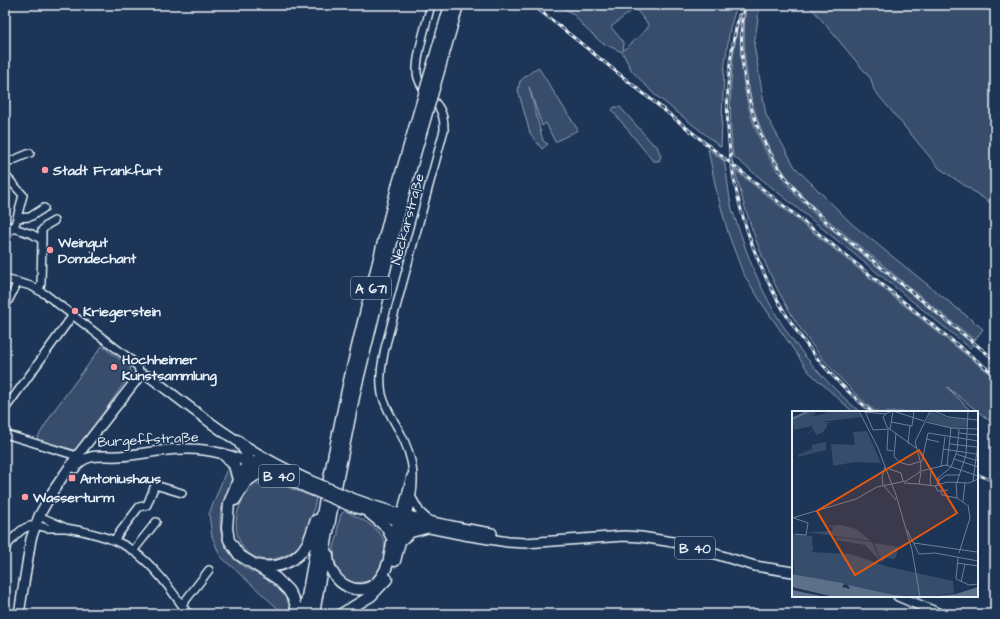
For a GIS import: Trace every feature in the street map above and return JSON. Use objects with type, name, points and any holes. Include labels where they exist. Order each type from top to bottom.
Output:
[{"type":"highway","name":"A 671","points":[[304,614],[326,494],[357,346],[450,5]]},
{"type":"highway","name":"A 671","points":[[314,614],[356,392],[401,188],[458,5]]},
{"type":"highway","points":[[236,440],[247,452],[251,463],[250,469],[229,503],[227,516],[228,534],[232,545],[240,555],[285,585],[294,600],[298,614]]},
{"type":"highway","points":[[223,454],[234,465],[242,481]]},
{"type":"highway","points":[[251,463],[258,461],[288,471]]},
{"type":"highway","points":[[242,481],[256,475],[270,472]]},
{"type":"highway","points":[[249,562],[261,566],[273,566],[285,563],[296,557],[307,543],[326,494]]},
{"type":"highway","points":[[341,614],[371,596],[383,585],[391,572],[396,540],[386,527],[368,512]]},
{"type":"highway","points":[[329,531],[328,559],[330,570],[340,582],[349,587],[354,588],[370,586],[382,577],[403,518]]},
{"type":"highway","points":[[396,540],[428,525]]},
{"type":"main road","points":[[19,614],[28,552],[40,521],[91,439],[140,375],[143,374],[150,376],[211,423],[236,440],[288,471]]},
{"type":"main road","points":[[91,439],[88,446],[89,450],[98,456]]},
{"type":"main road","name":"Burgeffstraße","points":[[78,459],[184,449],[204,450],[223,454],[251,463]]},
{"type":"main road","name":"B 40","points":[[251,463],[270,472],[308,484],[351,502],[464,536],[524,543],[624,536],[664,540],[679,543],[754,566],[792,572]]},
{"type":"main road","name":"B 40","points":[[288,471],[308,484]]},
{"type":"main road","name":"B 40","points":[[351,502],[368,512],[403,518]]},
{"type":"main road","points":[[24,614],[40,521]]},
{"type":"main road","points":[[900,597],[940,614]]},
{"type":"street","name":"Neckarstraße","points":[[403,518],[412,498],[414,472],[410,456],[400,432],[384,402],[381,387],[381,372],[385,348],[444,130],[442,112],[420,83],[417,74],[418,62],[431,5]]},
{"type":"street","points":[[5,165],[11,160],[30,153]]},
{"type":"street","points":[[5,175],[23,195],[17,218],[10,227],[5,239]]},
{"type":"street","points":[[17,218],[30,217],[44,208]]},
{"type":"street","points":[[39,290],[42,230],[54,221]]},
{"type":"street","points":[[10,227],[32,234],[42,240]]},
{"type":"street","points":[[5,278],[39,290],[136,365],[139,369],[140,375]]},
{"type":"street","points":[[5,307],[18,282]]},
{"type":"street","points":[[5,409],[73,315]]},
{"type":"street","points":[[5,434],[78,459]]},
{"type":"street","name":"Neckarstraße","points":[[403,518],[412,466]]},
{"type":"street","points":[[114,540],[139,507],[147,505],[155,485],[182,493]]},
{"type":"street","points":[[412,498],[428,525]]},
{"type":"street","points":[[5,548],[23,529],[40,521],[114,540],[133,551],[148,563],[188,614]]},
{"type":"street","points":[[133,551],[156,522]]},
{"type":"street","points":[[182,605],[209,570]]},
{"type":"shaded area","points":[[560,5],[737,5],[730,28],[724,71],[721,147],[654,94],[632,71],[622,52],[602,43],[585,28],[574,15]],"holes":[[[635,8],[648,24],[648,28],[623,51],[624,43],[611,27]]]},
{"type":"shaded area","points":[[746,5],[760,5],[754,45],[766,115],[795,167],[852,224],[983,329],[975,340],[828,220],[793,184],[777,162],[755,113],[749,87],[745,60],[744,33]]},
{"type":"shaded area","points":[[809,5],[995,5],[995,206],[939,168],[874,90],[871,79]]},
{"type":"shaded area","points":[[741,12],[740,40],[745,92],[760,141],[772,164],[788,186],[814,214],[973,344],[970,348],[733,156],[730,102],[732,65]]},
{"type":"shaded area","points":[[538,67],[578,130],[555,142],[546,123],[542,126],[529,87],[543,141],[548,144],[542,149],[530,133],[518,90],[520,81]]},
{"type":"shaded area","points":[[614,107],[620,107],[653,144],[657,146],[661,156],[659,161],[653,161],[612,110]]},
{"type":"shaded area","points":[[708,149],[724,161],[734,216],[762,289],[775,312],[788,334],[820,374],[859,411],[852,411],[809,372],[763,305],[743,273],[729,236],[716,189]]},
{"type":"shaded area","points":[[735,170],[995,378],[995,425],[947,387],[970,410],[969,411],[876,411],[870,407],[824,360],[805,336],[789,310],[762,256],[742,199]]},
{"type":"shaded area","points":[[102,346],[130,367],[131,373],[81,445],[75,450],[36,440],[55,409]]},
{"type":"shaded area","points":[[228,466],[232,476],[220,516],[220,526],[226,548],[233,558],[240,564],[270,580],[282,590],[288,599],[292,609],[292,614],[284,614],[220,556],[212,536],[209,514]]},
{"type":"shaded area","points":[[266,479],[316,498],[309,528],[302,543],[295,550],[286,555],[268,560],[253,556],[243,548],[237,535],[236,519],[241,504],[250,490]]},
{"type":"shaded area","points":[[345,511],[377,530],[385,545],[385,554],[381,565],[371,581],[354,583],[341,576],[337,569],[334,557],[334,547],[338,535],[338,525],[341,514]]},
{"type":"railway","points":[[533,5],[995,375]]},
{"type":"railway","points":[[744,5],[742,50],[748,95],[762,138],[785,177],[814,210],[833,228],[995,360]]},
{"type":"railway","points":[[739,15],[729,69],[728,124],[734,179],[748,232],[769,283],[797,331],[831,374],[871,411]]},
{"type":"railway","points":[[978,474],[995,482]]},
{"type":"place","name":"Stadt Frankfurt","points":[[45,170]]},
{"type":"place","name":"Weingut Domdechant","points":[[50,250]]},
{"type":"place","name":"Kriegerstein","points":[[75,311]]},
{"type":"place","name":"Hochheimer Kunstsammlung","points":[[114,367]]},
{"type":"place","name":"Antoniushaus","points":[[72,478]]},
{"type":"place","name":"Wasserturm","points":[[25,497]]}]
